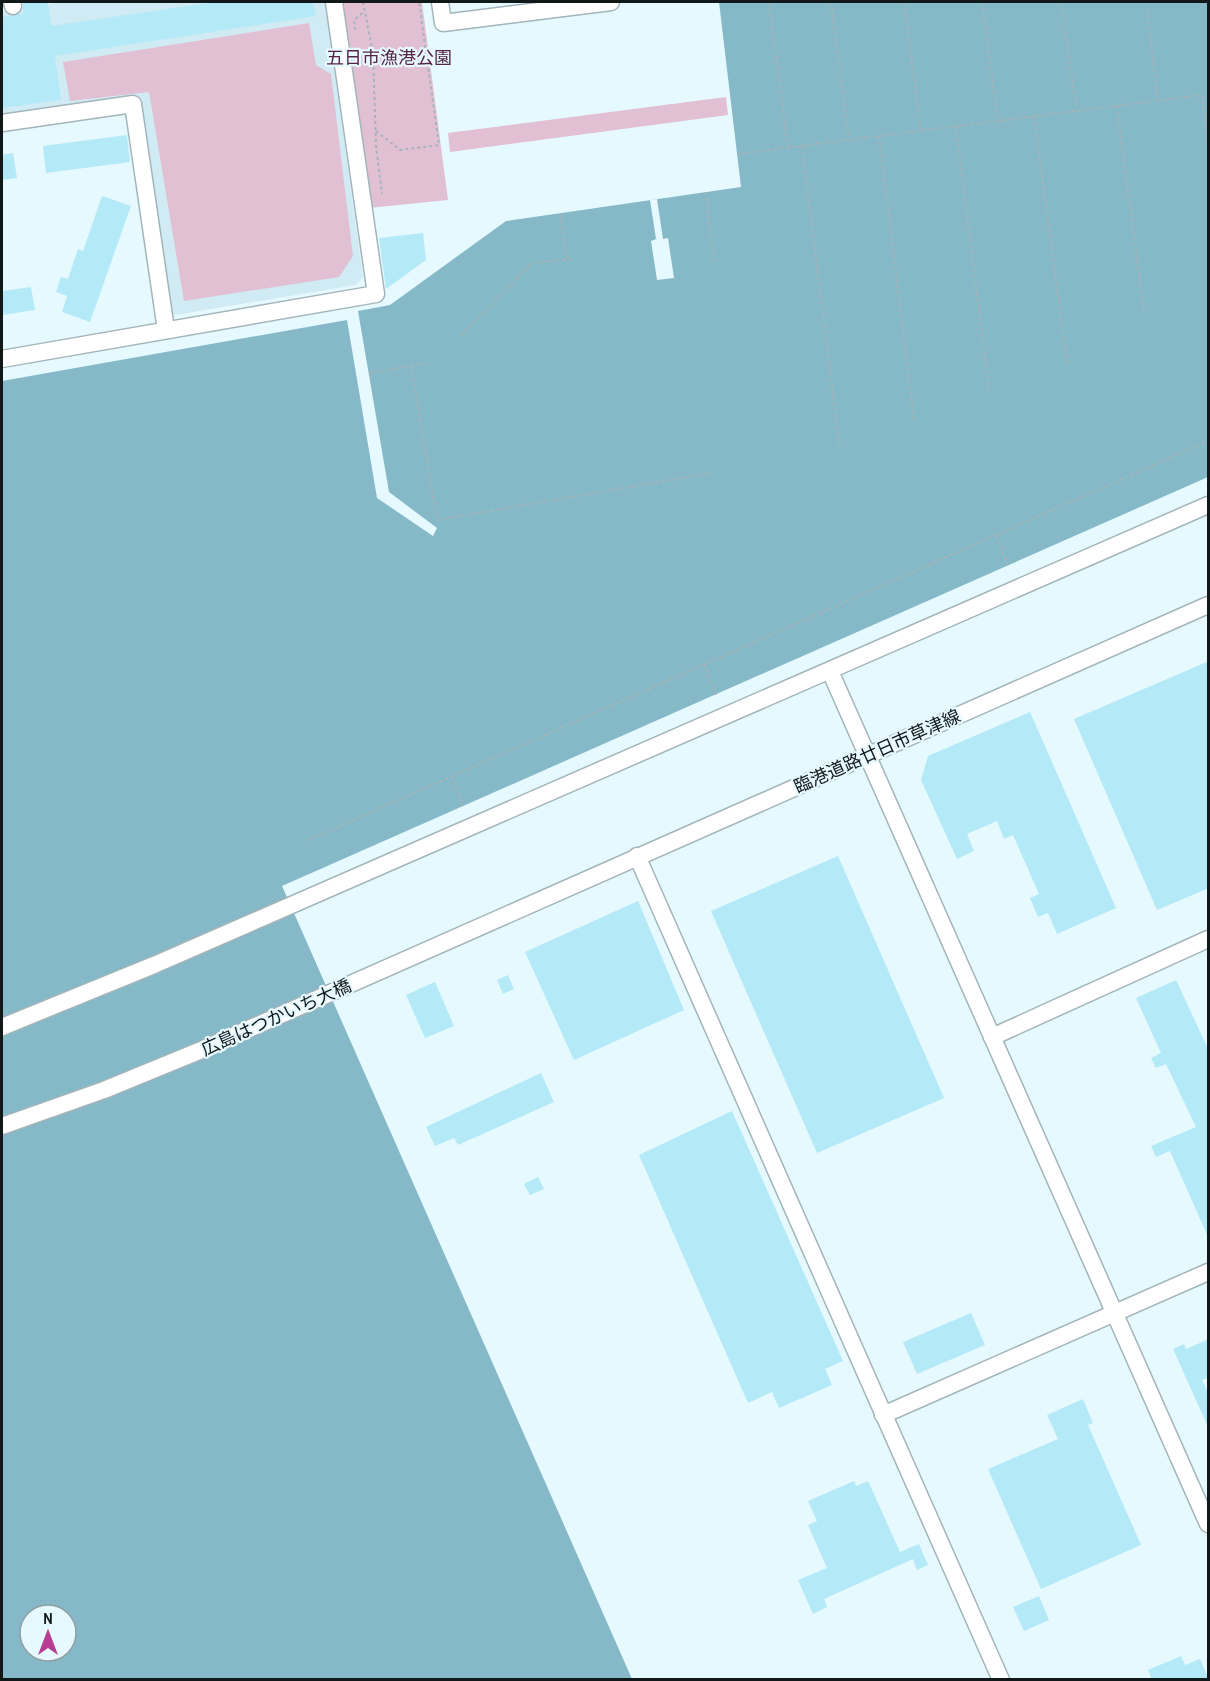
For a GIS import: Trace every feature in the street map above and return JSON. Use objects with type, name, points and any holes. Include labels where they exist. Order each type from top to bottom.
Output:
[{"type":"street","points":[[2,360],[375,294],[334,2]]},
{"type":"street","points":[[440,2],[443,22],[611,2]]},
{"type":"street","points":[[2,123],[133,104],[166,330]]},
{"type":"street","points":[[2,1027],[154,965],[1209,506]]},
{"type":"street","name":"臨港道路廿日市草津線","points":[[546,897],[1209,605]]},
{"type":"street","points":[[830,671],[1209,1524]]},
{"type":"street","points":[[638,856],[1001,1680]]},
{"type":"street","name":"広島はつかいち大橋","points":[[2,1126],[104,1090],[199,1051],[546,897]]},
{"type":"street","points":[[992,1037],[1209,939]]},
{"type":"street","points":[[884,1415],[1209,1272]]},
{"type":"path","points":[[363,2],[373,53],[377,166],[382,194]]},
{"type":"path","points":[[376,131],[400,150],[439,146],[419,2]]},
{"type":"path","points":[[769,2],[788,148]]},
{"type":"path","points":[[831,2],[849,140]]},
{"type":"path","points":[[904,2],[921,131]]},
{"type":"path","points":[[982,2],[998,121]]},
{"type":"path","points":[[1061,2],[1077,111]]},
{"type":"path","points":[[1147,9],[1158,100]]},
{"type":"path","points":[[738,154],[1202,95],[1209,146]]},
{"type":"path","points":[[1117,106],[1144,314]]},
{"type":"path","points":[[1035,116],[1067,363]]},
{"type":"path","points":[[956,126],[989,391]]},
{"type":"path","points":[[879,136],[914,420]]},
{"type":"path","points":[[802,146],[840,450]]},
{"type":"path","points":[[706,192],[714,261]]},
{"type":"path","points":[[560,214],[567,259]]},
{"type":"path","points":[[460,336],[532,263],[574,259]]},
{"type":"path","points":[[369,373],[429,363]]},
{"type":"path","points":[[411,366],[437,520],[711,473]]},
{"type":"path","points":[[308,840],[1209,441]]},
{"type":"path","points":[[996,535],[1008,565]]},
{"type":"path","points":[[704,664],[716,695]]},
{"type":"path","points":[[452,776],[463,806]]},
{"type":"shaded area","points":[[62,2],[325,2],[363,277],[356,285],[175,315],[170,312],[137,95],[2,116],[2,11]]},
{"type":"green space","name":"五日市漁港公園","points":[[341,2],[422,2],[448,200],[369,208]]},
{"type":"green space","points":[[309,23],[316,65],[331,74],[353,256],[339,277],[184,301],[149,92],[70,101],[63,62]]},
{"type":"green space","points":[[726,97],[728,115],[450,152],[448,133]]},
{"type":"water","points":[[719,2],[1208,2],[1208,477],[282,886],[632,1679],[2,1680],[2,381],[347,320],[377,498],[433,536],[437,528],[389,492],[358,311],[390,305],[506,221],[741,187]]},
{"type":"pier","points":[[657,199],[663,239],[668,238],[674,278],[657,280],[651,241],[656,239],[650,200]]},
{"type":"building","points":[[23,2],[48,2],[51,26],[215,2],[313,2],[316,16],[55,56],[61,100],[2,108],[2,17],[23,14]]},
{"type":"building","points":[[127,135],[130,162],[46,173],[43,146]]},
{"type":"building","points":[[13,153],[17,178],[2,180],[2,155]]},
{"type":"building","points":[[102,196],[131,206],[90,322],[62,312],[67,296],[56,292],[61,277],[68,279],[78,249],[83,251]]},
{"type":"building","points":[[423,233],[426,260],[386,289],[379,238]]},
{"type":"building","points":[[31,287],[35,310],[2,315],[2,291]]},
{"type":"building","points":[[1209,661],[1209,888],[1157,910],[1074,719]]},
{"type":"building","points":[[1030,712],[1116,908],[1057,934],[1048,913],[1038,917],[1030,898],[1039,894],[1013,835],[1004,839],[997,821],[967,834],[974,851],[957,859],[921,780],[928,756]]},
{"type":"building","points":[[838,856],[944,1098],[817,1153],[711,911]]},
{"type":"building","points":[[638,901],[684,1010],[574,1060],[525,952]]},
{"type":"building","points":[[508,975],[514,989],[503,994],[497,980]]},
{"type":"building","points":[[1176,980],[1209,1051],[1209,1239],[1170,1151],[1156,1157],[1151,1146],[1196,1127],[1166,1064],[1156,1068],[1151,1058],[1161,1053],[1136,998]]},
{"type":"building","points":[[435,982],[454,1026],[425,1038],[406,995]]},
{"type":"building","points":[[541,1073],[554,1102],[458,1145],[454,1138],[435,1146],[426,1127]]},
{"type":"building","points":[[732,1111],[843,1361],[825,1369],[832,1385],[779,1408],[772,1392],[748,1403],[639,1155]]},
{"type":"building","points":[[538,1177],[544,1189],[530,1195],[524,1184]]},
{"type":"building","points":[[971,1313],[985,1345],[917,1374],[903,1342]]},
{"type":"building","points":[[1209,1339],[1209,1377],[1202,1380],[1209,1394],[1209,1429],[1173,1349],[1184,1344],[1186,1349]]},
{"type":"building","points":[[1083,1399],[1093,1423],[1088,1425],[1141,1545],[1041,1589],[988,1469],[1058,1439],[1047,1415]]},
{"type":"building","points":[[854,1481],[856,1486],[868,1481],[900,1552],[919,1544],[928,1565],[917,1570],[913,1559],[824,1599],[827,1607],[813,1614],[798,1580],[827,1568],[808,1525],[817,1521],[808,1501]]},
{"type":"building","points":[[1039,1596],[1049,1620],[1024,1631],[1013,1607]]},
{"type":"building","points":[[1181,1656],[1185,1665],[1200,1659],[1209,1680],[1152,1680],[1148,1670]]}]
